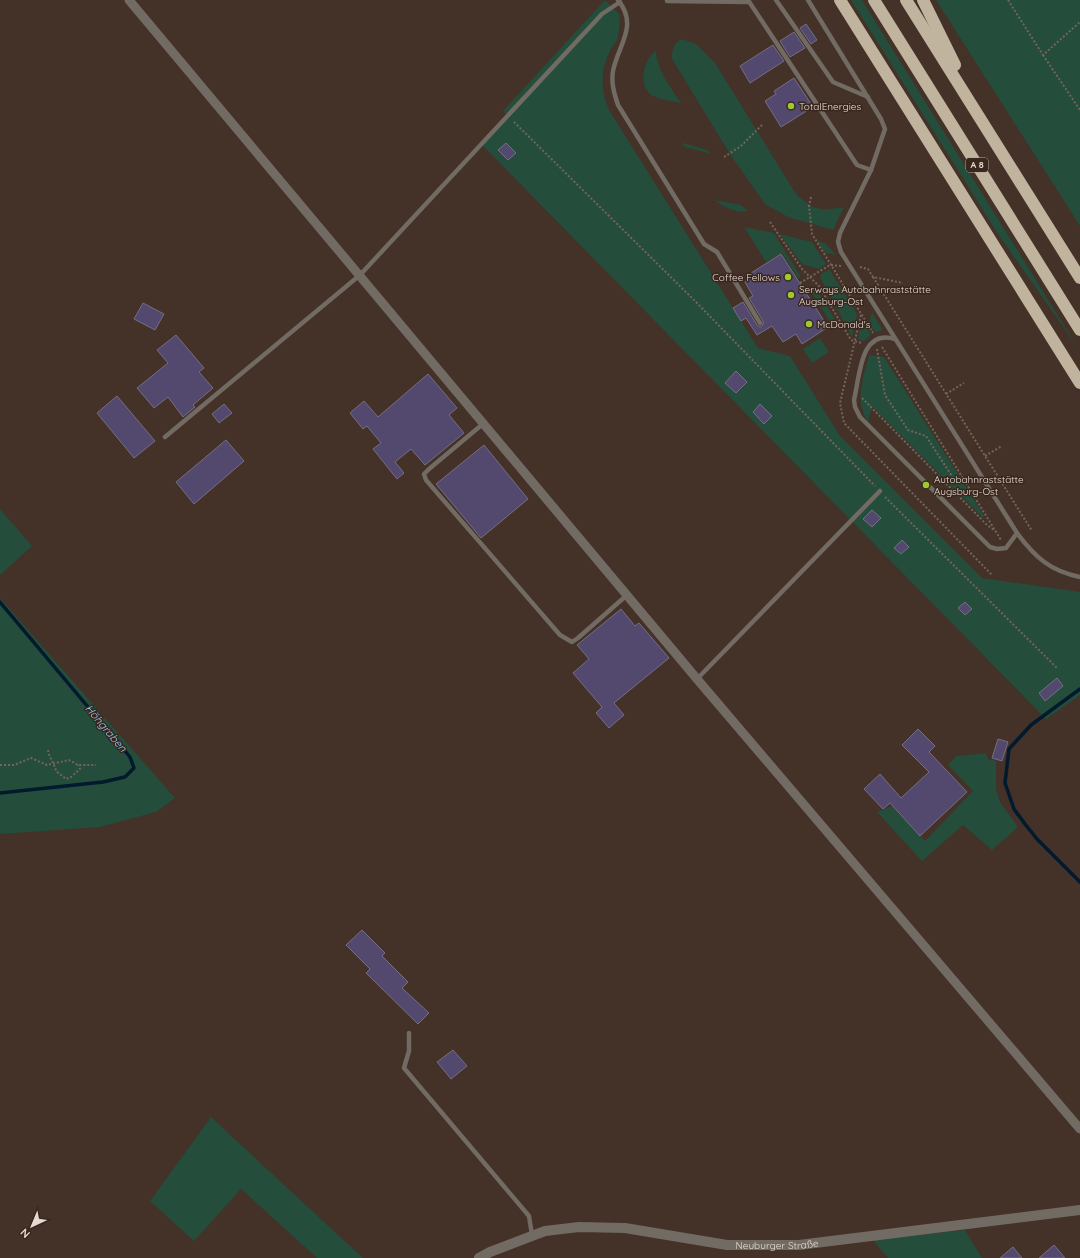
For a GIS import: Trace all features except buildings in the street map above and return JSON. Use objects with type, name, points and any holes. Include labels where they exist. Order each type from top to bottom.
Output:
[{"type":"highway","points":[[840,0],[1080,383]]},
{"type":"highway","name":"A 8","points":[[874,0],[1080,330]]},
{"type":"highway","name":"A 8","points":[[906,0],[1080,278]]},
{"type":"highway","points":[[923,0],[985,125]]},
{"type":"street","points":[[129,0],[697,679],[1080,1129]]},
{"type":"street","name":"Neuburger Straße","points":[[480,1258],[532,1235],[545,1231],[579,1227],[625,1228],[727,1245],[798,1245],[1080,1210]]},
{"type":"lane","points":[[776,0],[833,82],[868,97]]},
{"type":"lane","points":[[808,0],[882,119],[885,129],[871,170],[843,226],[838,242],[841,252],[1017,533],[1032,552],[1047,564],[1065,574],[1080,576]]},
{"type":"lane","points":[[165,437],[360,275],[602,14],[619,1],[627,21],[625,42],[613,71],[613,93],[618,105],[704,244],[717,252],[760,323]]},
{"type":"lane","points":[[667,1],[748,1],[857,165],[871,170]]},
{"type":"lane","points":[[896,339],[882,337],[876,338],[868,345],[854,400],[855,407],[867,426],[986,544],[997,549],[1006,548],[1017,533]]},
{"type":"lane","points":[[484,423],[429,469],[424,474],[426,480],[566,640],[572,642],[578,638],[627,595]]},
{"type":"lane","points":[[697,679],[880,491]]},
{"type":"lane","points":[[409,1033],[409,1051],[404,1068],[530,1216],[532,1235]]},
{"type":"path","points":[[1008,0],[1080,110]]},
{"type":"path","points":[[1043,55],[1080,22]]},
{"type":"path","points":[[508,116],[695,301],[880,491],[1057,668]]},
{"type":"path","points":[[724,156],[741,146],[762,125]]},
{"type":"path","points":[[811,197],[809,206],[812,234],[1006,548]]},
{"type":"path","points":[[770,222],[802,269],[819,286],[851,340],[883,349]]},
{"type":"path","points":[[800,283],[810,277]]},
{"type":"path","points":[[873,277],[1032,531]]},
{"type":"path","points":[[876,347],[885,395],[908,430],[926,436],[957,484]]},
{"type":"path","points":[[845,381],[986,524],[997,532]]},
{"type":"path","points":[[946,394],[964,383]]},
{"type":"path","points":[[985,456],[1002,446]]},
{"type":"path","points":[[48,750],[49,756],[55,765],[56,771],[66,778],[71,777],[80,769],[78,765]]},
{"type":"path","points":[[0,765],[14,765],[32,758],[47,765],[55,765],[69,760],[78,765],[96,765]]},
{"type":"green space","points":[[605,0],[620,15],[617,41],[612,46],[603,71],[604,95],[609,110],[758,348],[790,356],[840,436],[982,578],[1080,592],[1080,695],[1046,719],[482,145],[508,116],[503,111]]},
{"type":"green space","points":[[851,0],[862,0],[1080,351],[996,231]]},
{"type":"green space","points":[[936,0],[1080,0],[1080,226]]},
{"type":"green space","points":[[682,39],[696,44],[715,63],[796,194],[813,207],[829,209],[844,207],[833,230],[788,217],[765,204],[730,154],[672,59],[674,47]]},
{"type":"green space","points":[[656,51],[662,72],[681,103],[653,96],[645,87],[643,80],[645,67],[651,55]]},
{"type":"green space","points":[[684,143],[707,150],[711,154],[685,147],[682,144]]},
{"type":"green space","points":[[715,200],[741,205],[748,211],[739,212],[730,209]]},
{"type":"green space","points":[[744,227],[774,233],[801,277],[798,278],[782,253],[766,262]]},
{"type":"green space","points":[[780,234],[812,242],[826,264],[819,269],[802,264]]},
{"type":"green space","points":[[817,240],[826,244],[836,255],[825,253]]},
{"type":"green space","points":[[829,269],[857,314],[852,337],[820,277],[821,274]]},
{"type":"green space","points":[[809,288],[817,290],[838,324],[830,322]]},
{"type":"green space","points":[[872,312],[882,329],[881,331],[875,332],[869,324]]},
{"type":"green space","points":[[865,325],[871,335],[864,341],[858,339],[860,327]]},
{"type":"green space","points":[[820,338],[829,352],[812,363],[803,349]]},
{"type":"green space","points":[[869,355],[884,357],[985,517],[983,518],[872,406],[868,422],[861,406],[861,389]]},
{"type":"green space","points":[[0,509],[32,546],[0,575]]},
{"type":"green space","points":[[0,598],[175,798],[156,812],[100,827],[0,834]]},
{"type":"green space","points":[[986,753],[988,759],[996,761],[996,789],[1000,802],[1018,827],[992,850],[963,825],[922,861],[877,812],[892,806],[925,841],[973,791],[948,765],[956,756]]},
{"type":"green space","points":[[211,1117],[363,1258],[317,1258],[241,1189],[194,1241],[150,1201]]},
{"type":"green space","points":[[965,1230],[982,1258],[888,1258],[873,1240]]},
{"type":"waterway","name":"Höhgraben","points":[[0,602],[130,757],[134,768],[125,777],[103,782],[0,793]]},
{"type":"waterway","points":[[1080,689],[1031,725],[1009,749],[1005,783],[1014,809],[1025,824],[1037,839],[1080,882]]},
{"type":"place","name":"TotalEnergies","points":[[791,106]]},
{"type":"place","name":"Coffee Fellows","points":[[788,277]]},
{"type":"place","name":"Serways Autobahnraststätte Augsburg-Ost","points":[[791,295]]},
{"type":"place","name":"McDonald's","points":[[809,324]]},
{"type":"place","name":"Autobahnraststätte Augsburg-Ost","points":[[926,485]]}]
